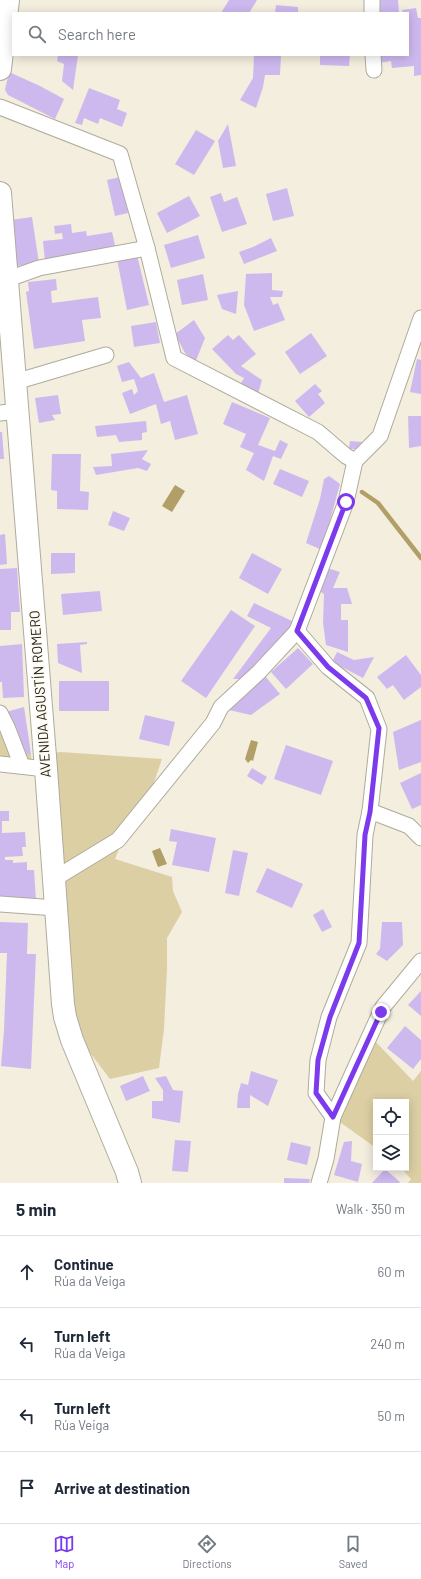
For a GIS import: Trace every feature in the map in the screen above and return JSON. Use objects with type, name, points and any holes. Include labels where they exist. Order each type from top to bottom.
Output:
[{"type":"street","points":[[0,69],[2,35],[8,0]]},
{"type":"street","points":[[372,0],[372,12]]},
{"type":"street","points":[[374,56],[374,70]]},
{"type":"street","points":[[0,107],[120,154],[147,248],[174,358],[318,432],[346,456],[355,461]]},
{"type":"street","name":"AVENIDA AGUSTÍN ROMERO","points":[[0,193],[3,281],[16,382],[9,412],[46,770],[65,1017],[72,1040],[127,1172],[130,1183]]},
{"type":"street","points":[[3,281],[39,268],[147,248]]},
{"type":"street","points":[[54,879],[118,840],[213,723],[221,707],[259,672],[297,631],[346,502],[355,461],[380,436],[421,318]]},
{"type":"street","points":[[16,382],[106,355]]},
{"type":"street","points":[[297,631],[328,667],[366,698],[379,728],[370,812],[365,835],[359,943],[330,1017],[318,1060],[316,1093],[333,1117]]},
{"type":"street","points":[[0,713],[7,726],[22,766]]},
{"type":"street","points":[[0,764],[46,770]]},
{"type":"street","points":[[370,812],[409,826],[421,838]]},
{"type":"street","points":[[0,904],[56,908]]},
{"type":"street","points":[[319,1183],[326,1159],[333,1117],[383,1007],[421,961]]},
{"type":"shaded area","points":[[175,485],[185,491],[172,512],[162,506]]},
{"type":"shaded area","points":[[0,733],[26,754],[31,754],[32,768],[0,764]]},
{"type":"shaded area","points":[[251,740],[258,742],[253,761],[251,760],[248,763],[245,759]]},
{"type":"shaded area","points":[[61,752],[162,759],[153,785],[127,829],[115,859],[172,877],[173,891],[182,912],[167,938],[164,1029],[159,1068],[110,1079],[66,1021],[45,754]]},
{"type":"shaded area","points":[[160,848],[167,864],[158,867],[152,851]]},
{"type":"shaded area","points":[[372,1038],[413,1081],[421,1071],[421,1183],[408,1183],[411,1179],[404,1171],[409,1171],[409,1099],[373,1099],[373,1146],[333,1117]]},
{"type":"building","points":[[229,0],[257,0],[250,12],[222,12]]},
{"type":"building","points":[[376,0],[398,0],[399,12],[377,12]]},
{"type":"building","points":[[276,5],[298,7],[298,12],[275,12]]},
{"type":"building","points":[[416,8],[418,18],[421,18],[421,75],[414,76],[414,66],[392,68],[391,61],[379,63],[378,56],[409,56],[409,12],[403,12],[402,10]]},
{"type":"building","points":[[58,56],[78,56],[73,90],[62,81],[64,64],[57,61]]},
{"type":"building","points":[[254,56],[281,56],[280,75],[265,75],[263,87],[256,108],[240,100],[253,78]]},
{"type":"building","points":[[320,56],[350,56],[349,66],[320,65]]},
{"type":"building","points":[[9,72],[64,99],[55,119],[8,95],[5,90]]},
{"type":"building","points":[[89,88],[120,100],[117,109],[127,113],[122,127],[100,118],[98,124],[84,118],[82,125],[75,123]]},
{"type":"building","points":[[228,124],[236,166],[223,168],[218,141]]},
{"type":"building","points":[[196,130],[215,141],[194,175],[175,164]]},
{"type":"building","points":[[120,177],[128,213],[115,216],[107,180]]},
{"type":"building","points":[[287,188],[294,216],[273,221],[266,194]]},
{"type":"building","points":[[221,193],[224,202],[237,197],[247,224],[222,232],[210,197]]},
{"type":"building","points":[[189,196],[200,216],[167,233],[157,213]]},
{"type":"building","points":[[32,217],[39,263],[17,266],[11,220]]},
{"type":"building","points":[[71,224],[72,233],[86,231],[87,236],[112,232],[116,250],[45,261],[43,241],[63,239],[62,233],[55,234],[54,226]]},
{"type":"building","points":[[198,235],[205,258],[171,268],[164,245]]},
{"type":"building","points":[[271,238],[277,251],[244,264],[239,252]]},
{"type":"building","points":[[137,255],[149,305],[127,310],[117,259]]},
{"type":"building","points":[[272,273],[272,290],[283,291],[282,297],[270,297],[273,305],[278,303],[285,320],[254,331],[244,305],[246,274]]},
{"type":"building","points":[[203,274],[208,300],[182,305],[177,280]]},
{"type":"building","points":[[56,279],[57,290],[51,291],[52,303],[98,297],[101,318],[82,320],[85,341],[34,349],[26,292],[29,291],[28,282]]},
{"type":"building","points":[[238,291],[236,314],[222,309],[217,295]]},
{"type":"building","points":[[194,320],[205,338],[195,363],[185,353],[175,334]]},
{"type":"building","points":[[156,322],[160,343],[134,347],[131,326]]},
{"type":"building","points":[[311,333],[327,356],[300,374],[285,352]]},
{"type":"building","points":[[228,335],[233,340],[239,335],[256,354],[241,366],[262,380],[258,394],[241,383],[244,378],[236,374],[212,349]]},
{"type":"building","points":[[417,359],[421,360],[421,394],[410,392]]},
{"type":"building","points":[[129,362],[141,378],[154,373],[164,402],[187,395],[198,434],[175,440],[170,421],[161,424],[156,404],[130,414],[122,393],[132,389],[134,395],[138,391],[134,379],[122,382],[117,366]]},
{"type":"building","points":[[315,384],[322,391],[318,394],[325,403],[309,417],[295,401]]},
{"type":"building","points":[[58,395],[61,414],[52,415],[55,420],[39,423],[35,398]]},
{"type":"building","points":[[232,402],[270,418],[258,445],[275,451],[280,440],[288,444],[281,459],[273,456],[264,481],[246,470],[254,453],[240,447],[246,434],[223,424]]},
{"type":"building","points":[[408,416],[421,416],[421,446],[409,448]]},
{"type":"building","points":[[146,421],[147,432],[142,433],[142,440],[119,442],[116,435],[97,437],[95,426]]},
{"type":"building","points":[[0,432],[2,432],[4,459],[0,459]]},
{"type":"building","points":[[350,441],[362,442],[362,449],[349,449]]},
{"type":"building","points":[[148,450],[142,459],[151,464],[147,471],[138,468],[96,475],[93,467],[112,466],[111,454]]},
{"type":"building","points":[[52,454],[81,454],[80,491],[89,492],[88,510],[57,509],[57,491],[51,490]]},
{"type":"building","points":[[280,469],[309,481],[302,497],[273,484]]},
{"type":"building","points":[[329,476],[340,484],[322,550],[306,543],[320,499],[324,479]]},
{"type":"building","points":[[113,511],[130,518],[124,531],[108,525]]},
{"type":"building","points":[[5,534],[7,564],[0,565],[0,535]]},
{"type":"building","points":[[51,553],[75,553],[75,573],[51,574]]},
{"type":"building","points":[[252,553],[282,569],[268,594],[239,578]]},
{"type":"building","points":[[17,568],[20,612],[11,612],[11,630],[0,630],[0,569]]},
{"type":"building","points":[[327,568],[340,572],[333,588],[347,588],[352,604],[341,604],[341,620],[348,620],[348,652],[326,645],[323,623],[324,594],[318,590]]},
{"type":"building","points":[[100,591],[102,611],[63,615],[61,594]]},
{"type":"building","points":[[254,603],[294,622],[287,635],[242,679],[233,679],[271,628],[247,616]]},
{"type":"building","points":[[231,610],[255,626],[206,698],[181,681]]},
{"type":"building","points":[[87,642],[87,644],[80,645],[82,673],[58,663],[57,644]]},
{"type":"building","points":[[22,644],[24,697],[3,698],[2,682],[0,682],[0,646]]},
{"type":"building","points":[[298,648],[313,664],[286,689],[271,672]]},
{"type":"building","points":[[337,652],[354,660],[374,657],[363,678],[332,662]]},
{"type":"building","points":[[406,655],[421,675],[421,687],[404,700],[393,685],[387,689],[377,677]]},
{"type":"building","points":[[265,676],[280,694],[251,715],[229,710]]},
{"type":"building","points":[[59,681],[109,681],[109,711],[59,711]]},
{"type":"building","points":[[24,707],[31,754],[26,754],[6,712]]},
{"type":"building","points":[[145,715],[175,722],[169,746],[139,739]]},
{"type":"building","points":[[421,720],[421,762],[399,770],[393,732]]},
{"type":"building","points":[[286,745],[333,761],[321,795],[274,779]]},
{"type":"building","points":[[252,768],[267,777],[262,785],[247,776]]},
{"type":"building","points":[[421,773],[421,805],[412,809],[400,783]]},
{"type":"building","points":[[0,811],[9,811],[9,821],[2,821],[2,833],[25,832],[26,847],[22,847],[23,856],[5,857],[5,860],[13,860],[13,863],[27,862],[27,870],[34,870],[36,901],[13,902],[13,897],[0,897]]},
{"type":"building","points":[[171,829],[216,838],[209,872],[172,865],[177,842],[169,841]]},
{"type":"building","points":[[233,850],[248,853],[239,896],[225,893]]},
{"type":"building","points":[[267,868],[303,884],[292,908],[256,892]]},
{"type":"building","points":[[323,909],[332,927],[322,932],[313,915]]},
{"type":"building","points":[[0,922],[28,923],[27,954],[36,954],[31,1069],[1,1066],[7,953],[0,953]]},
{"type":"building","points":[[382,922],[402,922],[403,945],[387,961],[376,954],[380,949]]},
{"type":"building","points":[[421,991],[421,1016],[408,1005]]},
{"type":"building","points":[[405,1026],[421,1040],[421,1059],[413,1069],[387,1048]]},
{"type":"building","points":[[251,1071],[278,1080],[268,1106],[250,1095],[250,1108],[237,1108],[238,1094],[241,1083],[248,1085]]},
{"type":"building","points":[[143,1076],[150,1091],[126,1101],[120,1086]]},
{"type":"building","points":[[166,1076],[173,1090],[183,1091],[180,1123],[152,1118],[152,1101],[163,1101],[163,1090],[155,1078]]},
{"type":"building","points":[[175,1140],[191,1141],[188,1172],[172,1171]]},
{"type":"building","points":[[352,1141],[351,1161],[362,1164],[358,1182],[334,1175],[344,1142]]},
{"type":"building","points":[[291,1142],[311,1147],[307,1165],[287,1160]]},
{"type":"building","points":[[383,1171],[387,1171],[400,1182],[399,1183],[372,1183]]},
{"type":"building","points":[[284,1178],[310,1179],[309,1183],[284,1183]]},
{"type":"waterway","points":[[362,492],[378,503],[421,558]]},
{"type":"route","points":[[346,502],[297,631],[328,667],[366,698],[379,728],[370,812],[365,835],[359,943],[330,1017],[318,1060],[316,1093],[333,1117],[381,1012]]}]
